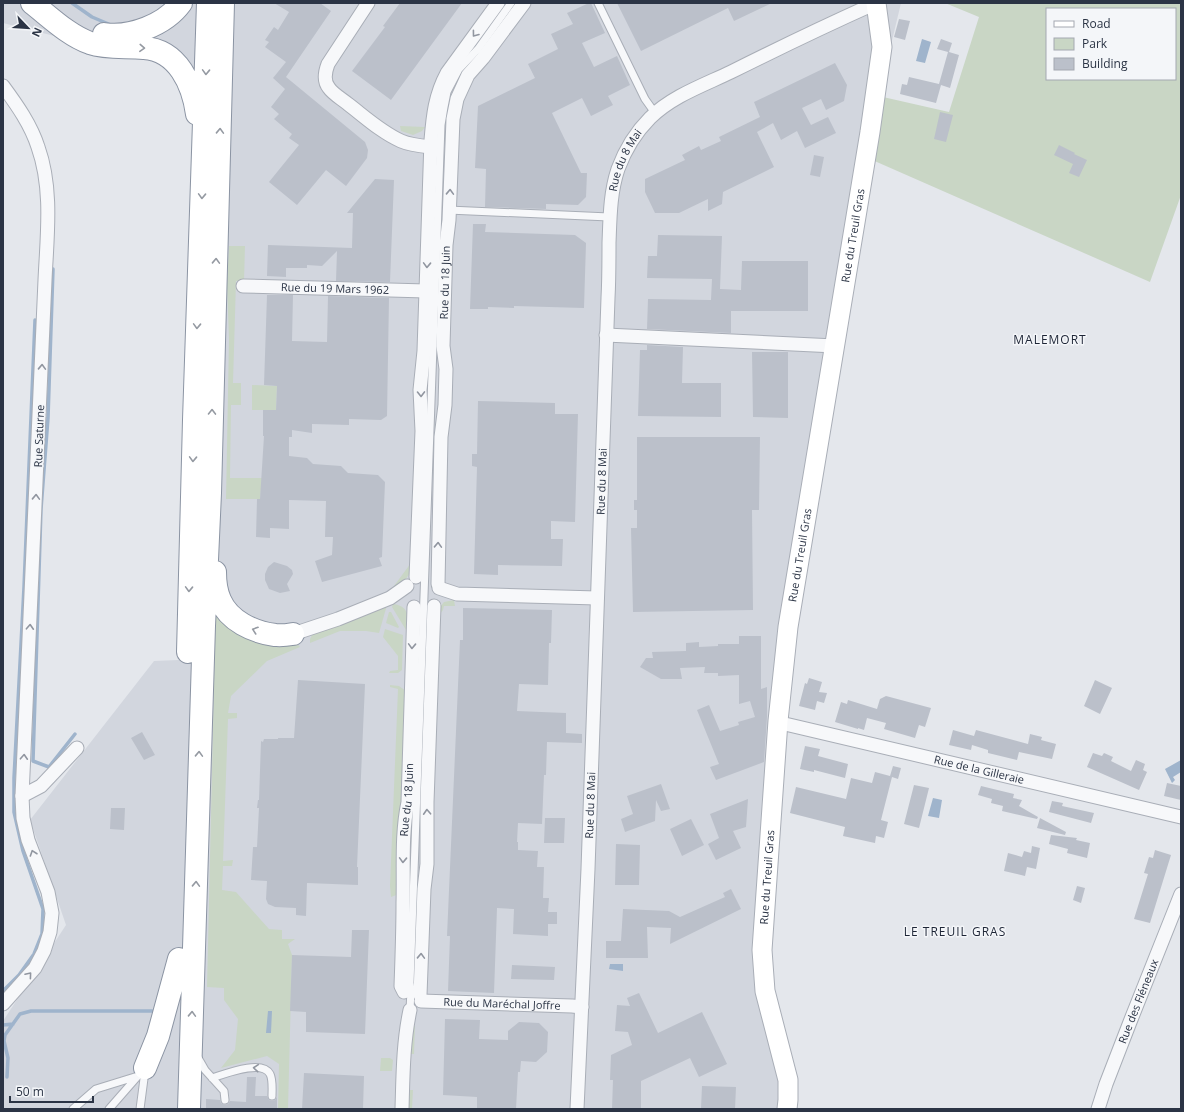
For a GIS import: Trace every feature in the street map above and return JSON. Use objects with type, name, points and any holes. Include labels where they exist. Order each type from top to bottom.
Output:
[{"type":"highway","points":[[32,3],[68,31],[88,42],[101,46],[145,48],[165,54],[176,64],[187,79],[194,95],[203,157]]},
{"type":"highway","points":[[57,4],[69,17],[87,29],[105,34],[116,35],[141,30],[156,24],[181,3]]},
{"type":"highway","points":[[174,1109],[208,3]]},
{"type":"highway","points":[[189,1109],[203,633],[210,493],[224,3]]},
{"type":"highway","points":[[210,493],[216,586],[220,601],[227,611],[240,623],[254,631],[276,635],[293,634]]},
{"type":"highway","points":[[142,1072],[158,1036],[179,960]]},
{"type":"street","name":"Rue du 18 Juin","points":[[428,600],[406,595],[416,580],[422,431],[420,390],[424,351],[426,291],[439,210],[439,142],[434,105],[443,79],[498,3]]},
{"type":"street","name":"Rue du 18 Juin","points":[[414,995],[401,986],[404,904],[403,869],[405,818],[408,802],[428,600],[441,437],[445,405],[446,369],[443,346],[446,246],[439,210],[439,142],[453,119],[456,102],[468,75],[483,58],[524,3]]},
{"type":"street","name":"Rue du 8 Mai","points":[[577,1109],[589,846],[609,217],[613,191],[619,168],[632,141],[649,119],[655,113],[676,99],[825,26],[876,3]]},
{"type":"street","name":"Rue du Treuil Gras","points":[[787,1109],[788,1080],[765,991],[762,950],[778,721],[788,628],[870,132],[882,47],[876,3]]},
{"type":"street","points":[[366,4],[328,64],[325,74],[326,82],[329,88],[387,134],[402,142],[412,145],[439,142]]},
{"type":"street","name":"Rue Saturne","points":[[3,86],[26,119],[38,145],[44,165],[47,186],[45,280],[22,796],[28,840],[48,892],[52,913],[50,932],[44,951],[35,968],[3,1004]]},
{"type":"street","name":"Rue du 19 Mars 1962","points":[[243,286],[426,291]]},
{"type":"street","points":[[606,335],[835,346]]},
{"type":"street","points":[[293,634],[338,619],[392,597],[416,580],[434,580],[428,600],[427,864],[414,995],[420,1004],[416,1009],[410,1010],[404,1007],[401,998],[414,995]]},
{"type":"street","points":[[392,597],[428,600],[457,594],[597,598]]},
{"type":"street","name":"Rue de la Gilleraie","points":[[778,721],[785,724],[1181,817]]},
{"type":"street","points":[[22,796],[41,786],[77,748]]},
{"type":"street","name":"Rue des Fléneaux","points":[[1098,1109],[1119,1049],[1181,894]]},
{"type":"street","name":"Rue du Maréchal Joffre","points":[[414,995],[582,1007]]},
{"type":"street","points":[[402,1109],[404,1056],[407,1023],[410,1010]]},
{"type":"lane","points":[[439,142],[447,92],[452,81],[460,69],[478,49],[511,3]]},
{"type":"lane","points":[[598,3],[645,99],[655,113]]},
{"type":"lane","points":[[428,600],[416,580],[439,210],[609,217]]},
{"type":"lane","points":[[191,1043],[205,1070],[224,1091],[225,1100]]},
{"type":"lane","points":[[212,1078],[249,1067],[262,1068],[267,1070],[270,1075],[272,1096]]},
{"type":"lane","points":[[73,1109],[96,1089],[142,1072]]},
{"type":"lane","points":[[109,1109],[142,1072]]},
{"type":"lane","points":[[140,1109],[142,1072]]},
{"type":"shaded area","points":[[3,3],[901,3],[870,132],[788,627],[762,950],[794,1109],[3,1109],[3,1021],[66,925],[30,820],[154,661],[202,659],[209,75],[3,23]]},
{"type":"green space","points":[[945,3],[1181,3],[1181,195],[1150,282],[870,159],[883,97],[949,112],[979,17]]},
{"type":"green space","points":[[400,126],[425,127],[422,131],[413,135],[401,131]]},
{"type":"green space","points":[[229,246],[245,246],[244,281],[236,281],[233,383],[241,383],[241,405],[231,405],[230,478],[262,478],[260,499],[226,499],[229,339],[227,285]]},
{"type":"green space","points":[[252,385],[277,386],[276,410],[252,410]]},
{"type":"green space","points":[[411,562],[410,573],[394,590],[394,586]]},
{"type":"green space","points":[[216,599],[296,642],[300,647],[267,661],[231,696],[228,713],[237,713],[237,718],[228,719],[223,861],[233,860],[232,866],[223,866],[222,890],[236,892],[269,929],[282,930],[282,939],[295,939],[288,944],[292,955],[288,1109],[278,1109],[279,1064],[267,1056],[221,1068],[235,1050],[238,1019],[224,1000],[224,988],[207,987]]},
{"type":"green space","points":[[454,600],[455,606],[444,606],[440,614],[440,607],[444,602]]},
{"type":"green space","points":[[393,604],[402,607],[407,613],[408,630],[406,630],[392,607]]},
{"type":"green space","points":[[387,605],[379,633],[366,631],[340,631],[310,643],[313,633]]},
{"type":"green space","points":[[389,612],[391,612],[399,627],[398,628],[386,623]]},
{"type":"green space","points":[[385,629],[403,635],[402,670],[398,673],[389,673],[390,671],[398,670],[398,656],[383,637]]},
{"type":"green space","points":[[390,685],[399,686],[406,691],[399,894],[391,897],[390,886],[398,689],[390,687]]},
{"type":"green space","points":[[414,1026],[414,1054],[410,1054]]},
{"type":"green space","points":[[381,1058],[390,1058],[393,1060],[392,1071],[380,1071]]},
{"type":"green space","points":[[409,1090],[413,1090],[412,1109],[408,1109]]},
{"type":"water","points":[[922,39],[931,42],[925,63],[916,61]]},
{"type":"water","points":[[1181,760],[1181,772],[1173,777],[1175,780],[1172,783],[1165,769]]},
{"type":"water","points":[[933,798],[942,800],[939,818],[928,816]]},
{"type":"water","points":[[610,964],[623,964],[623,971],[609,969]]},
{"type":"water","points":[[268,1011],[272,1011],[271,1033],[266,1033]]},
{"type":"building","points":[[274,3],[320,3],[331,11],[286,77],[365,142],[368,150],[367,158],[346,186],[326,170],[297,205],[269,182],[299,145],[289,138],[292,134],[274,119],[279,114],[271,107],[285,89],[273,78],[286,62],[265,47],[269,42],[265,40],[274,27],[278,30],[289,12]]},
{"type":"building","points":[[400,3],[462,3],[391,100],[352,71],[385,27],[383,26]]},
{"type":"building","points":[[591,3],[605,33],[582,43],[594,67],[617,56],[630,85],[608,96],[613,105],[591,116],[582,98],[552,113],[581,173],[587,173],[586,197],[578,205],[546,204],[546,209],[485,207],[486,169],[475,168],[478,106],[535,78],[528,64],[558,49],[551,34],[573,24],[567,13]]},
{"type":"building","points":[[617,3],[772,3],[734,21],[728,8],[641,51]]},
{"type":"building","points":[[899,19],[910,21],[905,40],[894,37]]},
{"type":"building","points":[[941,39],[952,43],[949,52],[959,55],[950,88],[941,85],[936,103],[900,94],[902,84],[907,85],[909,77],[939,84],[948,52],[937,49]]},
{"type":"building","points":[[835,63],[847,85],[844,101],[826,110],[821,99],[802,108],[811,125],[828,117],[836,133],[805,148],[797,131],[781,140],[773,123],[757,132],[774,167],[723,192],[722,204],[708,211],[708,199],[679,213],[655,213],[645,192],[645,179],[685,160],[682,155],[699,146],[701,150],[721,141],[719,137],[760,117],[754,102]]},
{"type":"building","points":[[940,112],[953,115],[946,142],[934,139]]},
{"type":"building","points":[[1059,145],[1087,160],[1079,177],[1069,173],[1073,164],[1054,155]]},
{"type":"building","points":[[814,155],[824,157],[820,177],[810,175]]},
{"type":"building","points":[[375,179],[394,180],[390,282],[336,281],[337,251],[322,266],[307,265],[307,268],[286,268],[286,277],[267,276],[268,245],[352,248],[353,213],[347,213]]},
{"type":"building","points":[[473,224],[486,224],[485,232],[575,235],[586,243],[584,308],[514,306],[514,308],[488,307],[488,309],[470,309]]},
{"type":"building","points":[[658,235],[722,236],[720,289],[741,290],[742,261],[808,261],[808,311],[731,311],[731,333],[647,329],[648,299],[711,300],[712,279],[647,278],[648,256],[657,256]]},
{"type":"building","points":[[267,295],[293,295],[292,341],[327,342],[328,296],[389,298],[387,416],[381,420],[349,419],[349,425],[312,424],[312,433],[292,430],[292,437],[289,437],[289,456],[307,458],[313,464],[341,466],[348,473],[378,475],[385,482],[382,557],[379,558],[382,566],[322,582],[315,561],[332,555],[333,537],[325,537],[326,501],[289,500],[289,529],[270,528],[270,538],[256,537],[257,499],[260,499],[264,436],[263,410],[276,410],[277,386],[264,385]]},
{"type":"building","points":[[647,345],[683,347],[682,383],[721,383],[721,417],[638,416],[640,350],[647,350]]},
{"type":"building","points":[[752,352],[788,352],[788,418],[753,417]]},
{"type":"building","points":[[478,401],[555,403],[555,414],[578,414],[575,522],[551,521],[551,539],[563,539],[562,566],[498,565],[498,575],[474,574],[477,467],[472,466],[472,454],[477,454]]},
{"type":"building","points":[[637,437],[760,437],[759,510],[752,510],[753,610],[633,612],[631,528],[637,528],[637,510],[634,510],[634,500],[637,500]]},
{"type":"building","points":[[274,562],[287,566],[292,570],[293,574],[287,584],[290,591],[280,593],[269,589],[265,580],[265,574],[268,567]]},
{"type":"building","points":[[463,608],[552,610],[551,643],[549,643],[548,685],[519,684],[517,711],[566,713],[566,733],[582,734],[582,743],[547,742],[542,824],[518,823],[518,850],[538,851],[537,867],[544,867],[543,898],[549,898],[548,912],[557,912],[557,924],[548,924],[548,936],[513,934],[514,909],[497,908],[494,993],[448,991],[450,936],[447,936],[460,640],[463,640]]},
{"type":"building","points":[[739,636],[761,636],[761,689],[767,687],[764,762],[716,780],[710,767],[719,764],[697,710],[709,705],[720,731],[739,725],[738,722],[755,717],[750,701],[739,704],[739,675],[718,676],[718,673],[704,673],[705,667],[680,668],[682,679],[661,679],[640,667],[646,658],[653,658],[652,652],[686,651],[686,643],[699,642],[699,647],[718,646],[718,644],[739,644]]},
{"type":"building","points":[[809,678],[822,682],[819,692],[827,693],[824,703],[817,701],[815,710],[799,706],[805,683],[807,684]]},
{"type":"building","points":[[298,680],[365,684],[357,867],[358,885],[307,883],[306,916],[296,915],[296,908],[275,907],[268,904],[266,899],[267,881],[251,880],[253,847],[257,847],[259,808],[257,808],[259,800],[261,741],[263,742],[264,739],[294,738]]},
{"type":"building","points":[[1095,680],[1112,688],[1100,714],[1084,706]]},
{"type":"building","points":[[886,696],[931,708],[925,727],[919,725],[915,738],[884,729],[886,723],[867,718],[864,730],[835,722],[841,702],[847,704],[848,700],[877,709],[880,699]]},
{"type":"building","points":[[953,730],[974,736],[976,730],[1028,744],[1030,734],[1042,737],[1041,740],[1056,744],[1052,759],[1019,752],[1017,760],[988,753],[988,750],[972,745],[971,750],[949,745]]},
{"type":"building","points":[[142,732],[155,755],[144,760],[131,738]]},
{"type":"building","points":[[805,746],[820,749],[818,756],[848,764],[845,778],[814,770],[814,772],[800,769]]},
{"type":"building","points":[[1093,753],[1102,756],[1104,753],[1113,757],[1111,761],[1131,771],[1136,760],[1145,764],[1143,770],[1147,772],[1139,790],[1087,767]]},
{"type":"building","points":[[893,766],[901,768],[898,779],[892,777],[881,820],[888,822],[884,838],[876,836],[875,843],[843,836],[845,827],[790,813],[796,787],[846,799],[851,778],[872,783],[875,772],[890,776]]},
{"type":"building","points":[[1167,783],[1181,786],[1181,800],[1164,796]]},
{"type":"building","points":[[661,784],[670,809],[661,811],[656,800],[655,821],[625,832],[621,819],[633,814],[627,796]]},
{"type":"building","points":[[914,785],[929,788],[919,828],[904,824]]},
{"type":"building","points":[[981,786],[1014,794],[1013,798],[1022,800],[1019,806],[1038,817],[1037,819],[1002,811],[1003,806],[991,803],[992,799],[978,795]]},
{"type":"building","points":[[748,799],[746,827],[733,831],[741,848],[716,860],[708,844],[719,838],[710,814]]},
{"type":"building","points":[[1052,801],[1063,803],[1062,806],[1094,813],[1091,823],[1049,812]]},
{"type":"building","points":[[111,808],[125,808],[124,830],[110,829]]},
{"type":"building","points":[[545,818],[565,818],[564,843],[544,843]]},
{"type":"building","points":[[1040,818],[1066,832],[1065,835],[1037,828]]},
{"type":"building","points":[[691,819],[704,845],[682,856],[670,829]]},
{"type":"building","points":[[1051,835],[1077,838],[1076,840],[1090,843],[1087,858],[1067,853],[1068,849],[1049,844]]},
{"type":"building","points":[[616,844],[640,845],[639,885],[615,885]]},
{"type":"building","points":[[1032,846],[1040,848],[1036,869],[1027,867],[1025,876],[1004,871],[1008,853],[1022,857],[1024,851],[1031,853]]},
{"type":"building","points":[[1155,850],[1171,855],[1150,923],[1134,919],[1148,874],[1144,873],[1149,857],[1153,858]]},
{"type":"building","points":[[1077,886],[1085,888],[1081,903],[1073,900]]},
{"type":"building","points":[[731,889],[741,909],[670,944],[671,928],[647,927],[648,958],[606,958],[606,941],[621,941],[623,909],[669,911],[680,917],[725,897],[723,893]]},
{"type":"building","points":[[352,930],[369,930],[365,1034],[306,1032],[306,1012],[290,1011],[292,955],[351,957]]},
{"type":"building","points":[[512,965],[555,967],[554,980],[511,979]]},
{"type":"building","points":[[639,993],[658,1033],[702,1012],[727,1064],[699,1077],[690,1058],[641,1081],[641,1109],[612,1109],[613,1080],[610,1080],[611,1055],[632,1045],[628,1032],[615,1031],[617,1005],[630,1006],[627,998]]},
{"type":"building","points":[[445,1019],[480,1020],[479,1039],[508,1040],[508,1031],[519,1022],[539,1023],[548,1032],[547,1052],[536,1062],[521,1061],[520,1072],[518,1072],[516,1109],[477,1109],[477,1097],[443,1095]]},
{"type":"building","points":[[304,1073],[364,1076],[363,1109],[302,1109]]},
{"type":"building","points":[[247,1077],[256,1077],[255,1096],[267,1096],[269,1100],[272,1101],[277,1097],[277,1109],[206,1109],[206,1099],[220,1100],[221,1103],[225,1105],[230,1101],[246,1102]]},
{"type":"building","points":[[702,1086],[736,1087],[735,1109],[701,1109]]},
{"type":"waterway","points":[[72,3],[92,17],[111,25]]},
{"type":"waterway","points":[[53,269],[48,418],[41,509],[33,761],[49,767],[75,734]]},
{"type":"waterway","points":[[3,991],[19,975],[34,954],[42,934],[43,909],[23,851],[14,812],[14,778],[24,587],[35,320]]},
{"type":"waterway","points":[[7,1077],[8,1058],[4,1041],[5,1035],[20,1014],[31,1011],[152,1011]]},
{"type":"waterway","points":[[3,1025],[13,1024]]},
{"type":"district","name":"MALEMORT","points":[[1050,340]]},
{"type":"district","name":"LE TREUIL GRAS","points":[[955,932]]}]
